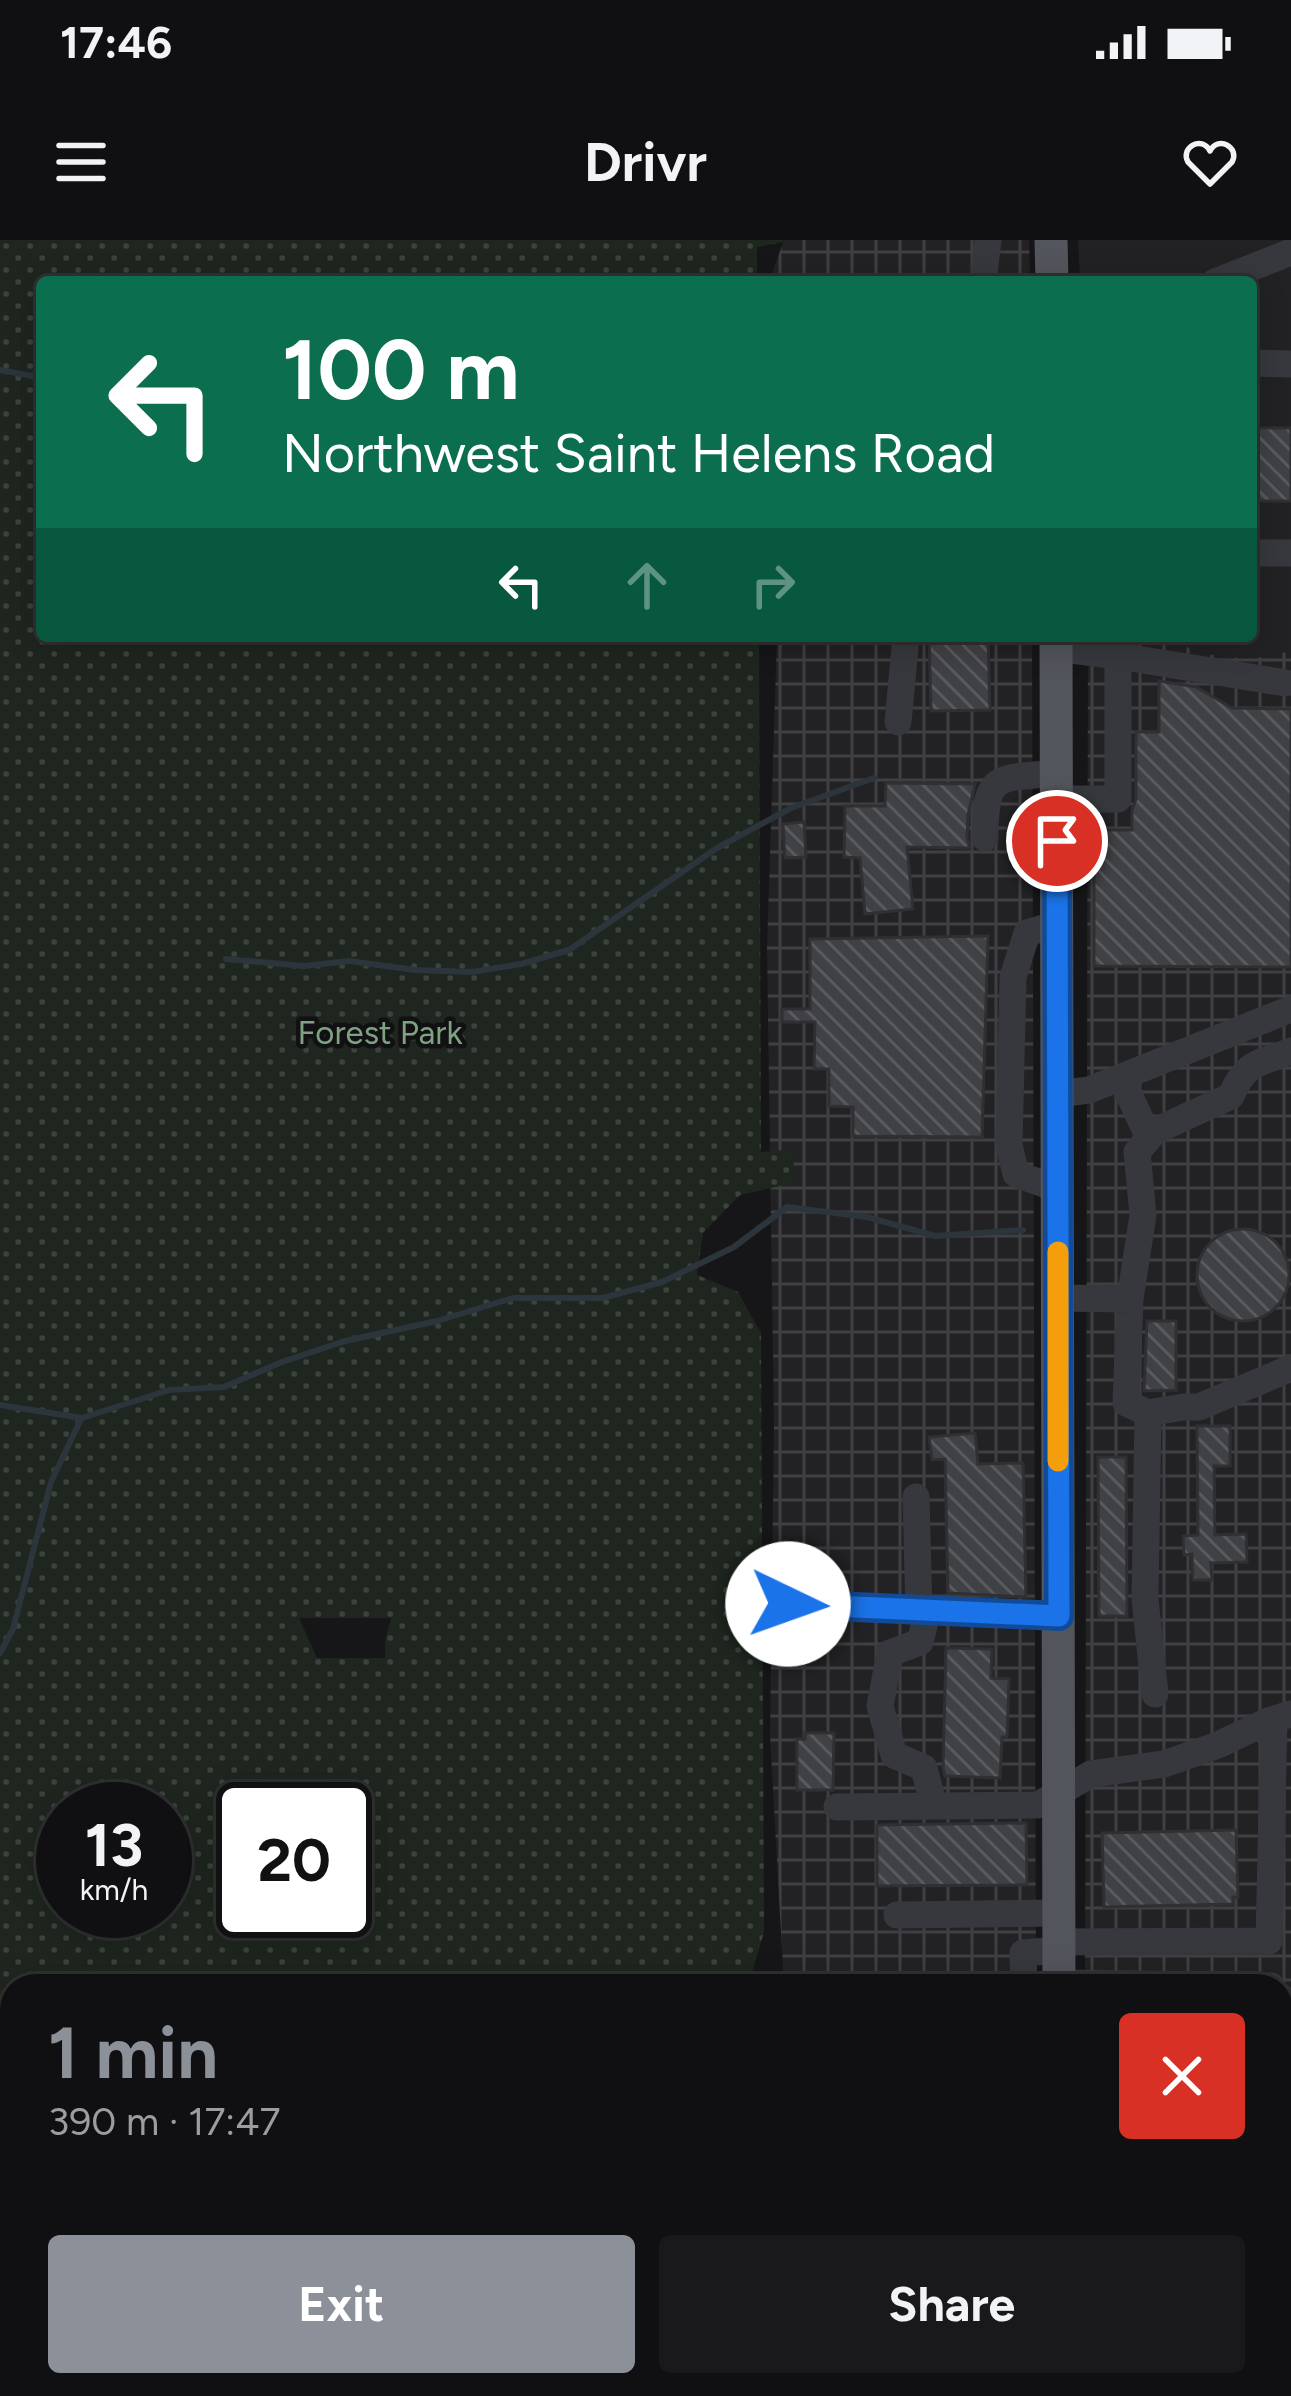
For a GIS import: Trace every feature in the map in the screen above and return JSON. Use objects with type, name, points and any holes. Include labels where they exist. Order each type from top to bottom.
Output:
[{"type":"main road","points":[[1051,240],[1052,276]]},
{"type":"main road","points":[[1056,642],[1059,1955]]},
{"type":"street","points":[[983,276],[988,240]]},
{"type":"street","points":[[1230,276],[1291,251]]},
{"type":"street","points":[[1257,363],[1291,364]]},
{"type":"street","points":[[1257,553],[1291,553]]},
{"type":"street","points":[[898,722],[905,642]]},
{"type":"street","points":[[1056,642],[1286,683]]},
{"type":"street","points":[[985,838],[985,801],[1006,778],[1118,799],[1118,656]]},
{"type":"street","points":[[1058,924],[1027,933],[1013,977],[1009,1145],[1016,1174],[1058,1189]]},
{"type":"street","points":[[1058,1094],[1089,1090],[1291,1009]]},
{"type":"street","points":[[1291,1051],[1246,1069],[1231,1096],[1155,1131],[1137,1152],[1143,1215],[1130,1299],[1126,1403],[1148,1413],[1199,1407],[1291,1368]]},
{"type":"street","points":[[1121,1077],[1149,1138]]},
{"type":"street","points":[[1059,1298],[1130,1299]]},
{"type":"street","points":[[1148,1413],[1145,1599],[1155,1694]]},
{"type":"street","points":[[916,1497],[923,1610],[920,1642],[890,1653],[880,1706],[894,1755],[924,1768],[934,1806]]},
{"type":"street","points":[[788,1604],[1059,1616]]},
{"type":"street","points":[[837,1807],[1038,1805],[1091,1774],[1164,1764],[1282,1717],[1280,1941],[1059,1955],[897,1915]]},
{"type":"street","points":[[1024,1974],[1023,1953],[1189,1974]]},
{"type":"shaded area","points":[[784,240],[1029,240],[1030,276],[771,276]]},
{"type":"shaded area","points":[[1078,240],[1291,240],[1291,651],[1257,658],[1223,657],[1178,642],[1257,642],[1257,276],[1080,276]]},
{"type":"shaded area","points":[[777,642],[1032,642],[1036,1974],[783,1974],[770,1735],[774,1425],[767,948]]},
{"type":"shaded area","points":[[1088,642],[1178,642],[1223,657],[1257,658],[1291,651],[1291,1974],[1085,1974]]},
{"type":"green space","name":"Forest Park","points":[[0,240],[793,240],[757,247],[757,276],[36,276],[36,642],[759,642],[761,1152],[793,1149],[794,1183],[740,1195],[703,1233],[697,1275],[738,1292],[761,1333],[764,1932],[752,1974],[0,1974]],"holes":[[[299,1618],[391,1618],[385,1658],[317,1658]]]},
{"type":"building","points":[[1257,428],[1291,428],[1291,501],[1257,501]]},
{"type":"building","points":[[929,642],[988,642],[990,710],[931,711]]},
{"type":"building","points":[[1159,681],[1196,687],[1232,708],[1291,709],[1291,967],[1094,966],[1094,830],[1132,830],[1136,732],[1159,732]]},
{"type":"building","points":[[886,783],[975,784],[968,815],[970,848],[907,847],[913,909],[865,914],[860,858],[844,857],[845,806],[885,806]]},
{"type":"building","points":[[804,822],[806,857],[785,858],[783,824]]},
{"type":"building","points":[[988,936],[982,1137],[853,1136],[853,1107],[829,1106],[829,1069],[814,1069],[815,1022],[782,1022],[782,1009],[810,1009],[810,939]]},
{"type":"building","points":[[1243,1229],[1275,1243],[1289,1275],[1275,1307],[1243,1321],[1211,1307],[1197,1275],[1211,1243]]},
{"type":"building","points":[[1147,1321],[1176,1321],[1176,1390],[1144,1391]]},
{"type":"building","points":[[1197,1426],[1230,1426],[1230,1466],[1214,1466],[1215,1535],[1246,1534],[1247,1562],[1211,1563],[1212,1580],[1193,1580],[1192,1554],[1184,1555],[1183,1536],[1198,1535]]},
{"type":"building","points":[[975,1433],[978,1464],[1023,1463],[1026,1597],[948,1593],[945,1459],[932,1460],[929,1437]]},
{"type":"building","points":[[1098,1457],[1126,1457],[1127,1616],[1099,1616]]},
{"type":"building","points":[[946,1648],[992,1649],[991,1678],[1009,1679],[1000,1778],[945,1776]]},
{"type":"building","points":[[805,1733],[834,1733],[833,1790],[797,1790],[797,1739],[805,1739]]},
{"type":"building","points":[[1026,1823],[1027,1885],[877,1886],[877,1825]]},
{"type":"building","points":[[1236,1830],[1238,1897],[1233,1897],[1233,1904],[1104,1907],[1102,1833]]},
{"type":"waterway","points":[[0,370],[36,377]]},
{"type":"waterway","points":[[226,959],[304,966],[349,961],[472,972],[521,964],[569,950],[717,848],[791,808],[874,778]]},
{"type":"waterway","points":[[0,1405],[82,1418],[169,1390],[224,1387],[345,1341],[513,1298],[603,1298],[662,1282],[734,1247],[787,1207],[867,1217],[935,1236],[1023,1230]]},
{"type":"waterway","points":[[0,1653],[13,1629],[51,1482],[81,1419]]},
{"type":"slow traffic","points":[[1058,1252],[1058,1461]]},
{"type":"route","points":[[788,1604],[1059,1616],[1057,841]]}]
